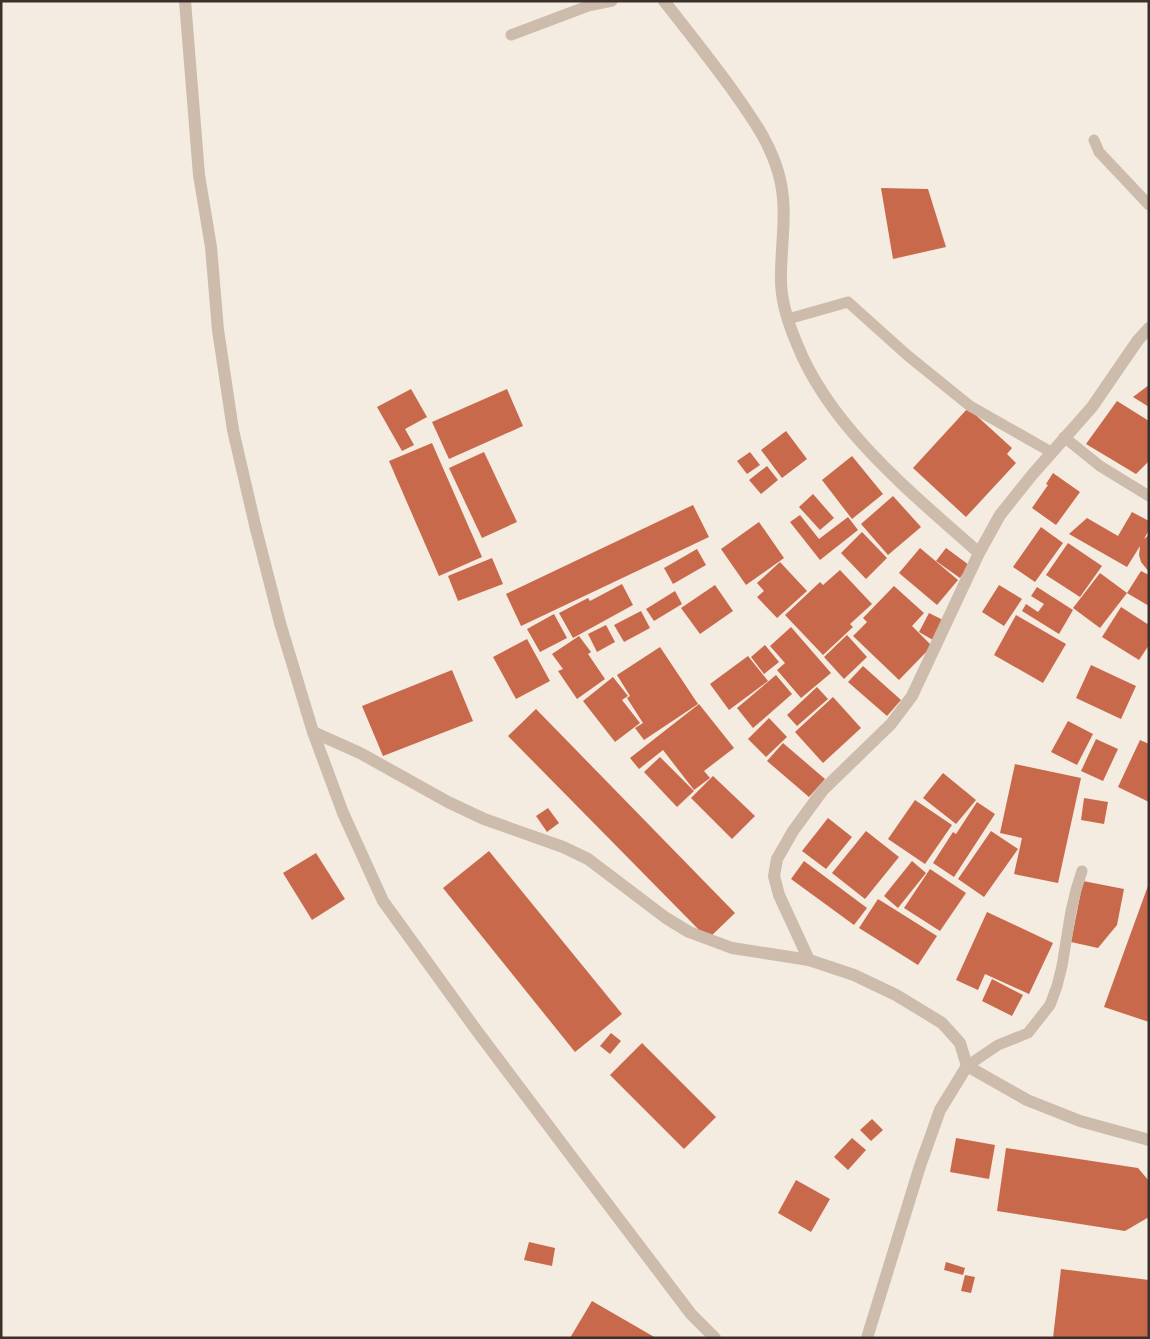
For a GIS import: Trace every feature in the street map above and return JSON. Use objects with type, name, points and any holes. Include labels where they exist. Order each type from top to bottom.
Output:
[{"type":"street","points":[[185,1],[199,175],[210,247],[218,330],[233,430],[280,623],[313,732],[342,813],[383,901],[578,1165],[691,1314],[714,1338]]},
{"type":"street","points":[[664,1],[706,53],[755,122],[774,158],[781,186],[784,237],[780,276],[788,320],[797,346],[816,384],[832,409],[890,474],[979,553]]},
{"type":"street","points":[[809,960],[778,894],[774,876],[777,859],[793,831],[823,790],[891,724],[912,696],[979,553],[1000,515],[1064,437],[1092,407],[1138,340],[1149,328]]},
{"type":"street","points":[[313,732],[360,754],[448,802],[484,819],[564,847],[588,859],[666,918],[688,932],[732,948],[809,960],[854,975],[896,995],[942,1023],[960,1043],[967,1066],[1027,1100],[1080,1121],[1149,1140]]},
{"type":"street","points":[[867,1338],[920,1166],[940,1110],[967,1066]]},
{"type":"lane","points":[[510,36],[588,6],[612,1]]},
{"type":"lane","points":[[1094,140],[1098,152],[1149,205]]},
{"type":"lane","points":[[788,320],[848,302],[906,355],[970,406],[1052,452]]},
{"type":"lane","points":[[1064,437],[1100,466],[1149,496]]},
{"type":"lane","points":[[967,1066],[998,1046],[1028,1033],[1050,1005],[1062,966],[1071,911],[1082,871]]},
{"type":"building","points":[[881,188],[928,189],[946,247],[893,259]]},
{"type":"building","points":[[1149,385],[1149,407],[1133,397]]},
{"type":"building","points":[[411,389],[427,417],[405,429],[414,445],[402,451],[377,407]]},
{"type":"building","points":[[507,389],[523,426],[449,459],[432,422]]},
{"type":"building","points":[[1117,401],[1149,421],[1149,461],[1136,474],[1086,444]]},
{"type":"building","points":[[968,408],[1012,448],[1007,454],[1016,463],[966,517],[913,468]]},
{"type":"building","points":[[786,431],[807,459],[782,478],[761,450]]},
{"type":"building","points":[[432,443],[482,557],[439,576],[389,461]]},
{"type":"building","points":[[484,452],[517,522],[482,538],[449,468]]},
{"type":"building","points":[[750,452],[760,465],[747,474],[737,461]]},
{"type":"building","points":[[852,456],[883,494],[852,519],[822,480]]},
{"type":"building","points":[[767,466],[778,480],[761,494],[749,480]]},
{"type":"building","points":[[1053,473],[1080,492],[1056,525],[1032,508],[1048,485],[1046,484]]},
{"type":"building","points":[[813,494],[834,518],[820,530],[799,507]]},
{"type":"building","points":[[893,496],[921,527],[888,555],[861,524]]},
{"type":"building","points":[[693,505],[709,537],[521,626],[506,594]]},
{"type":"building","points":[[1132,512],[1149,521],[1149,530],[1144,539],[1149,535],[1149,572],[1141,562],[1139,555],[1140,546],[1127,567],[1069,534],[1087,518],[1118,536]]},
{"type":"building","points":[[800,515],[819,539],[848,517],[858,530],[820,560],[790,522]]},
{"type":"building","points":[[759,522],[784,558],[746,585],[721,549]]},
{"type":"building","points":[[1041,527],[1063,543],[1035,582],[1013,567]]},
{"type":"building","points":[[862,532],[887,558],[866,579],[841,553]]},
{"type":"building","points":[[1068,543],[1102,566],[1080,597],[1046,575]]},
{"type":"building","points":[[920,548],[958,580],[937,605],[899,573]]},
{"type":"building","points":[[946,548],[969,565],[960,578],[936,561]]},
{"type":"building","points":[[697,549],[706,565],[673,584],[664,568]]},
{"type":"building","points":[[492,558],[503,584],[458,601],[448,576]]},
{"type":"building","points":[[780,562],[807,591],[777,618],[757,597],[764,591],[757,583]]},
{"type":"building","points":[[840,570],[872,604],[850,624],[853,627],[823,655],[785,615],[820,582],[823,585]]},
{"type":"building","points":[[1141,571],[1149,575],[1149,606],[1127,593]]},
{"type":"building","points":[[1100,573],[1127,593],[1100,628],[1073,608]]},
{"type":"building","points":[[622,584],[633,605],[573,638],[559,613],[588,598],[590,601]]},
{"type":"building","points":[[715,585],[733,611],[700,634],[681,608]]},
{"type":"building","points":[[999,585],[1022,599],[1004,626],[982,612]]},
{"type":"building","points":[[894,586],[924,613],[912,626],[932,646],[899,680],[853,636],[867,622],[863,618]]},
{"type":"building","points":[[1037,587],[1073,610],[1059,634],[1022,611],[1026,604],[1038,612],[1044,604],[1031,596]]},
{"type":"building","points":[[675,591],[682,604],[654,621],[646,609]]},
{"type":"building","points":[[1121,607],[1149,625],[1149,645],[1139,660],[1102,637]]},
{"type":"building","points":[[641,611],[650,628],[624,642],[614,625]]},
{"type":"building","points":[[929,613],[943,620],[933,640],[919,632]]},
{"type":"building","points":[[554,614],[567,638],[540,652],[527,629]]},
{"type":"building","points":[[1016,615],[1066,644],[1043,683],[994,655]]},
{"type":"building","points":[[606,625],[615,642],[597,652],[588,634]]},
{"type":"building","points":[[791,627],[831,673],[801,698],[777,670],[785,663],[770,646]]},
{"type":"building","points":[[847,635],[867,657],[844,679],[824,657]]},
{"type":"building","points":[[579,636],[591,652],[588,654],[605,679],[577,699],[558,671],[563,669],[552,654]]},
{"type":"building","points":[[527,639],[550,681],[516,699],[493,657]]},
{"type":"building","points":[[765,645],[779,662],[764,674],[751,657]]},
{"type":"building","points":[[660,647],[698,704],[644,740],[635,728],[643,723],[627,698],[630,696],[617,675]]},
{"type":"building","points":[[748,656],[768,681],[729,710],[710,684]]},
{"type":"building","points":[[1091,665],[1136,686],[1121,719],[1076,698]]},
{"type":"building","points":[[863,666],[901,700],[887,716],[848,682]]},
{"type":"building","points":[[452,670],[473,721],[383,756],[362,706]]},
{"type":"building","points":[[776,675],[792,694],[753,728],[737,708]]},
{"type":"building","points":[[613,677],[628,696],[622,700],[640,723],[615,742],[583,701]]},
{"type":"building","points":[[817,687],[828,699],[797,726],[787,715]]},
{"type":"building","points":[[833,697],[861,728],[823,763],[795,732]]},
{"type":"building","points":[[699,704],[734,748],[704,771],[710,778],[694,790],[663,750],[639,769],[630,758]]},
{"type":"building","points":[[536,709],[735,913],[708,939],[508,736]]},
{"type":"building","points":[[769,718],[787,737],[766,757],[748,739]]},
{"type":"building","points":[[1068,721],[1093,734],[1077,765],[1051,752]]},
{"type":"building","points":[[1096,739],[1118,749],[1103,781],[1081,771]]},
{"type":"building","points":[[1140,740],[1149,744],[1149,802],[1118,787]]},
{"type":"building","points":[[783,743],[825,779],[809,797],[767,761]]},
{"type":"building","points":[[660,757],[694,791],[677,807],[644,772]]},
{"type":"building","points":[[1015,764],[1081,778],[1058,883],[1014,874],[1022,838],[1000,833]]},
{"type":"building","points":[[943,773],[976,800],[956,824],[923,798]]},
{"type":"building","points":[[713,776],[755,816],[732,839],[691,798]]},
{"type":"building","points":[[1084,798],[1108,802],[1104,824],[1081,820]]},
{"type":"building","points":[[915,800],[952,825],[925,864],[888,839]]},
{"type":"building","points":[[977,802],[995,814],[954,877],[933,863],[953,832],[956,834]]},
{"type":"building","points":[[548,808],[559,823],[547,832],[536,816]]},
{"type":"building","points":[[828,818],[852,837],[826,869],[802,851]]},
{"type":"building","points":[[866,831],[899,857],[865,899],[832,873]]},
{"type":"building","points":[[991,831],[1018,849],[984,897],[958,879]]},
{"type":"building","points":[[489,851],[622,1014],[575,1052],[443,888]]},
{"type":"building","points":[[316,853],[345,899],[312,920],[283,873]]},
{"type":"building","points":[[804,861],[867,908],[854,925],[791,879]]},
{"type":"building","points":[[912,861],[926,873],[898,908],[884,896]]},
{"type":"building","points":[[930,869],[966,893],[940,931],[904,908]]},
{"type":"building","points":[[1083,881],[1124,889],[1117,925],[1098,948],[1071,942]]},
{"type":"building","points":[[1149,883],[1149,1022],[1104,1007]]},
{"type":"building","points":[[878,899],[937,936],[918,965],[859,928]]},
{"type":"building","points":[[987,912],[1053,943],[1029,994],[985,974],[978,990],[956,980]]},
{"type":"building","points":[[992,979],[1023,995],[1012,1016],[982,1001]]},
{"type":"building","points":[[611,1033],[621,1041],[610,1054],[600,1046]]},
{"type":"building","points":[[642,1043],[716,1117],[684,1149],[610,1075]]},
{"type":"building","points":[[872,1119],[883,1130],[871,1141],[860,1130]]},
{"type":"building","points":[[852,1138],[866,1150],[848,1170],[834,1157]]},
{"type":"building","points":[[956,1138],[995,1145],[989,1179],[950,1172]]},
{"type":"building","points":[[1006,1148],[1138,1168],[1149,1181],[1149,1217],[1125,1231],[997,1211]]},
{"type":"building","points":[[796,1180],[830,1199],[811,1232],[778,1213]]},
{"type":"building","points":[[529,1242],[555,1248],[552,1266],[524,1260]]},
{"type":"building","points":[[946,1262],[965,1268],[963,1275],[944,1270]]},
{"type":"building","points":[[1061,1269],[1149,1280],[1149,1338],[1053,1338]]},
{"type":"building","points":[[965,1275],[975,1277],[971,1293],[961,1291]]},
{"type":"building","points":[[592,1301],[656,1338],[570,1338]]}]
